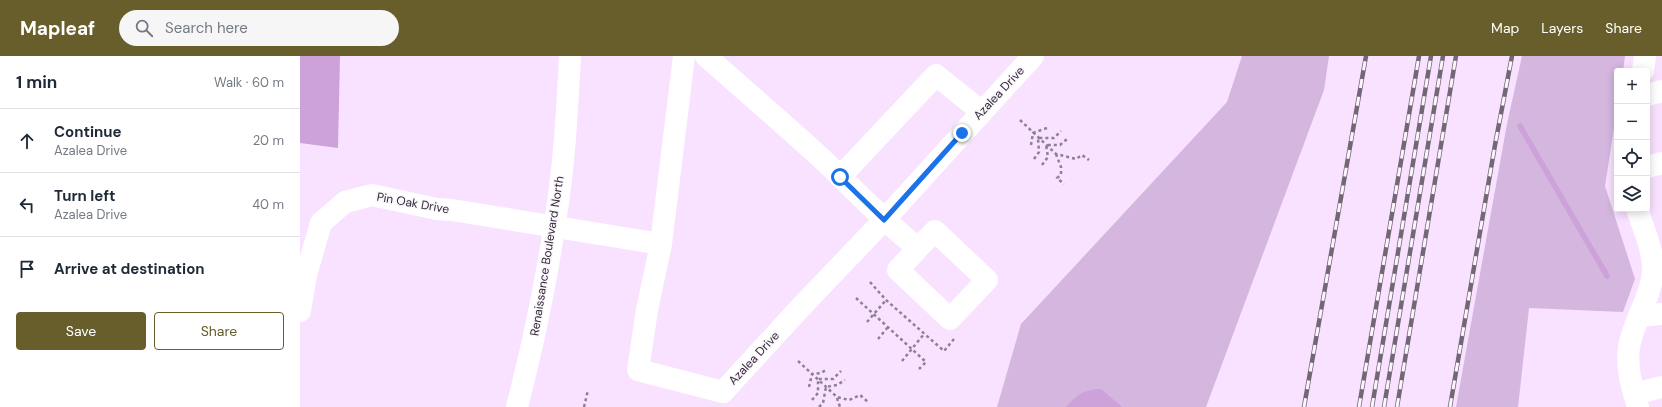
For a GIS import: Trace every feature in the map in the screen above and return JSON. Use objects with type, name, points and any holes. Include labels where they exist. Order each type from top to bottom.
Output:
[{"type":"street","name":"Renaissance Boulevard North","points":[[517,407],[532,346],[555,228],[566,129],[570,56]]},
{"type":"street","name":"Azalea Drive","points":[[684,56],[662,244],[647,310],[638,370],[723,392],[884,220],[1033,56]]},
{"type":"street","points":[[706,56],[840,177],[884,220],[918,248]]},
{"type":"street","points":[[1643,68],[1645,56]]},
{"type":"street","points":[[840,177],[936,75],[982,112]]},
{"type":"street","points":[[1650,94],[1662,91]]},
{"type":"street","points":[[1650,166],[1662,163]]},
{"type":"street","name":"Pin Oak Drive","points":[[300,311],[306,275],[321,223],[345,202],[372,195],[437,209],[452,210],[555,228]]},
{"type":"street","points":[[1639,212],[1656,246],[1652,261],[1652,278],[1629,345],[1628,356],[1630,380],[1636,401],[1662,386]]},
{"type":"street","points":[[555,228],[662,244]]},
{"type":"street","points":[[1639,316],[1662,314]]},
{"type":"path","points":[[1020,120],[1056,154],[1061,167],[1061,175],[1057,178],[1064,184]]},
{"type":"path","points":[[1033,133],[1048,128]]},
{"type":"path","points":[[1038,138],[1054,138],[1061,131]]},
{"type":"path","points":[[1031,145],[1033,133]]},
{"type":"path","points":[[1034,159],[1039,152],[1038,138]]},
{"type":"path","points":[[1046,145],[1060,145],[1066,139]]},
{"type":"path","points":[[1042,165],[1048,157],[1046,145]]},
{"type":"path","points":[[1056,154],[1076,159],[1082,155],[1089,160]]},
{"type":"path","points":[[870,282],[886,300],[944,351],[957,336]]},
{"type":"path","points":[[856,298],[926,362],[919,369]]},
{"type":"path","points":[[867,322],[886,300]]},
{"type":"path","points":[[878,339],[888,327]]},
{"type":"path","points":[[902,361],[924,334]]},
{"type":"path","points":[[798,361],[837,397],[849,400],[860,395],[868,402]]},
{"type":"path","points":[[812,374],[821,373],[826,370]]},
{"type":"path","points":[[818,379],[833,378],[841,371]]},
{"type":"path","points":[[809,387],[812,374]]},
{"type":"path","points":[[812,400],[818,393],[818,379]]},
{"type":"path","points":[[826,387],[837,385],[845,380]]},
{"type":"path","points":[[819,407],[823,403],[826,387]]},
{"type":"path","points":[[584,407],[588,390]]},
{"type":"path","points":[[837,397],[840,407]]},
{"type":"shaded area","points":[[300,56],[340,56],[338,148],[300,143]]},
{"type":"shaded area","points":[[1242,56],[1329,56],[1324,90],[1206,407],[997,407],[1021,324],[1227,102]]},
{"type":"shaded area","points":[[1522,56],[1625,56],[1623,68],[1614,68],[1614,128],[1605,186],[1635,279],[1623,312],[1529,308],[1518,407],[1456,407],[1507,124]]},
{"type":"shaded area","points":[[1101,389],[1122,407],[1066,407],[1081,394],[1090,390]]},
{"type":"waterway","points":[[1520,126],[1607,276]]},
{"type":"railway","points":[[1304,407],[1366,56]]},
{"type":"railway","points":[[1359,407],[1419,56]]},
{"type":"railway","points":[[1372,407],[1431,56]]},
{"type":"railway","points":[[1384,407],[1443,56]]},
{"type":"railway","points":[[1397,407],[1456,56]]},
{"type":"railway","points":[[1450,407],[1495,145],[1512,56]]},
{"type":"route","points":[[840,177],[884,220],[962,133]]}]
